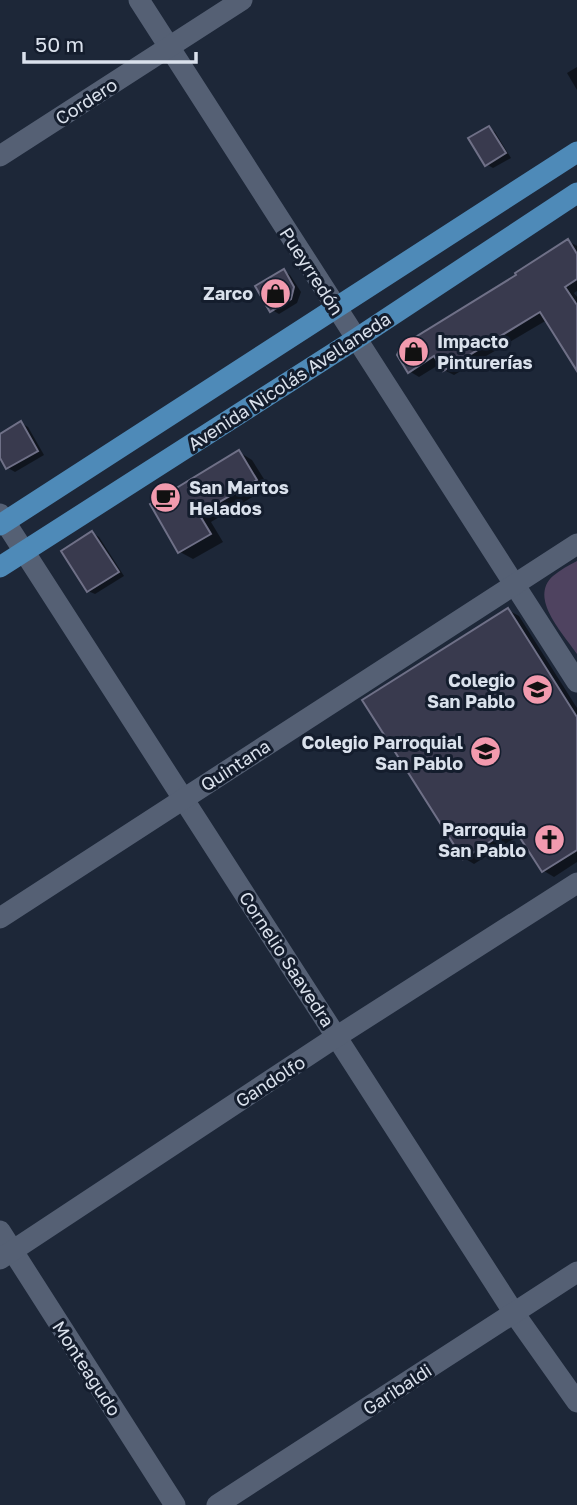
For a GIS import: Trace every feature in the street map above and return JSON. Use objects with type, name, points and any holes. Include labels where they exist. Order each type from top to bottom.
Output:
[{"type":"main road","name":"Avenida Nicolás Avellaneda","points":[[2,520],[577,152]]},
{"type":"main road","name":"Avenida Nicolás Avellaneda","points":[[0,567],[356,339],[577,193]]},
{"type":"street","name":"Pueyrredón","points":[[139,0],[577,682]]},
{"type":"street","name":"Cordero","points":[[0,156],[242,0]]},
{"type":"street","name":"Cornelio Saavedra","points":[[2,520],[514,1313],[577,1402]]},
{"type":"street","name":"Quintana","points":[[0,918],[577,544]]},
{"type":"street","name":"Gandolfo","points":[[6,1254],[577,883]]},
{"type":"street","name":"Monteagudo","points":[[0,1231],[6,1254],[175,1505]]},
{"type":"street","name":"Garibaldi","points":[[217,1505],[577,1272]]},
{"type":"shaded area","points":[[577,561],[577,654],[551,616],[544,595],[546,585],[553,576]]},
{"type":"building","points":[[489,126],[506,153],[485,166],[468,138]]},
{"type":"building","points":[[568,239],[577,254],[577,279],[565,287],[577,305],[577,371],[540,312],[443,371],[434,356],[408,373],[397,355],[401,346],[516,275],[515,273]]},
{"type":"building","name":"Zarco","points":[[284,269],[294,287],[291,299],[270,312],[255,286]]},
{"type":"building","points":[[21,421],[38,451],[6,469],[0,458],[0,434]]},
{"type":"building","points":[[239,450],[257,480],[199,514],[211,534],[178,553],[150,504]]},
{"type":"building","points":[[92,531],[119,572],[87,592],[61,551]]},
{"type":"building","name":"Colegio Parroquial San Pablo","points":[[508,608],[577,717],[577,850],[542,872],[513,827],[463,859],[362,700]]},
{"type":"place","name":"Zarco","points":[[276,293]]},
{"type":"place","name":"Impacto Pinturerías","points":[[414,351]]},
{"type":"place","name":"San Martos Helados","points":[[166,497]]},
{"type":"place","name":"Colegio San Pablo","points":[[538,690]]},
{"type":"place","name":"Colegio Parroquial San Pablo","points":[[486,752]]},
{"type":"place","name":"Parroquia San Pablo","points":[[549,839]]}]
